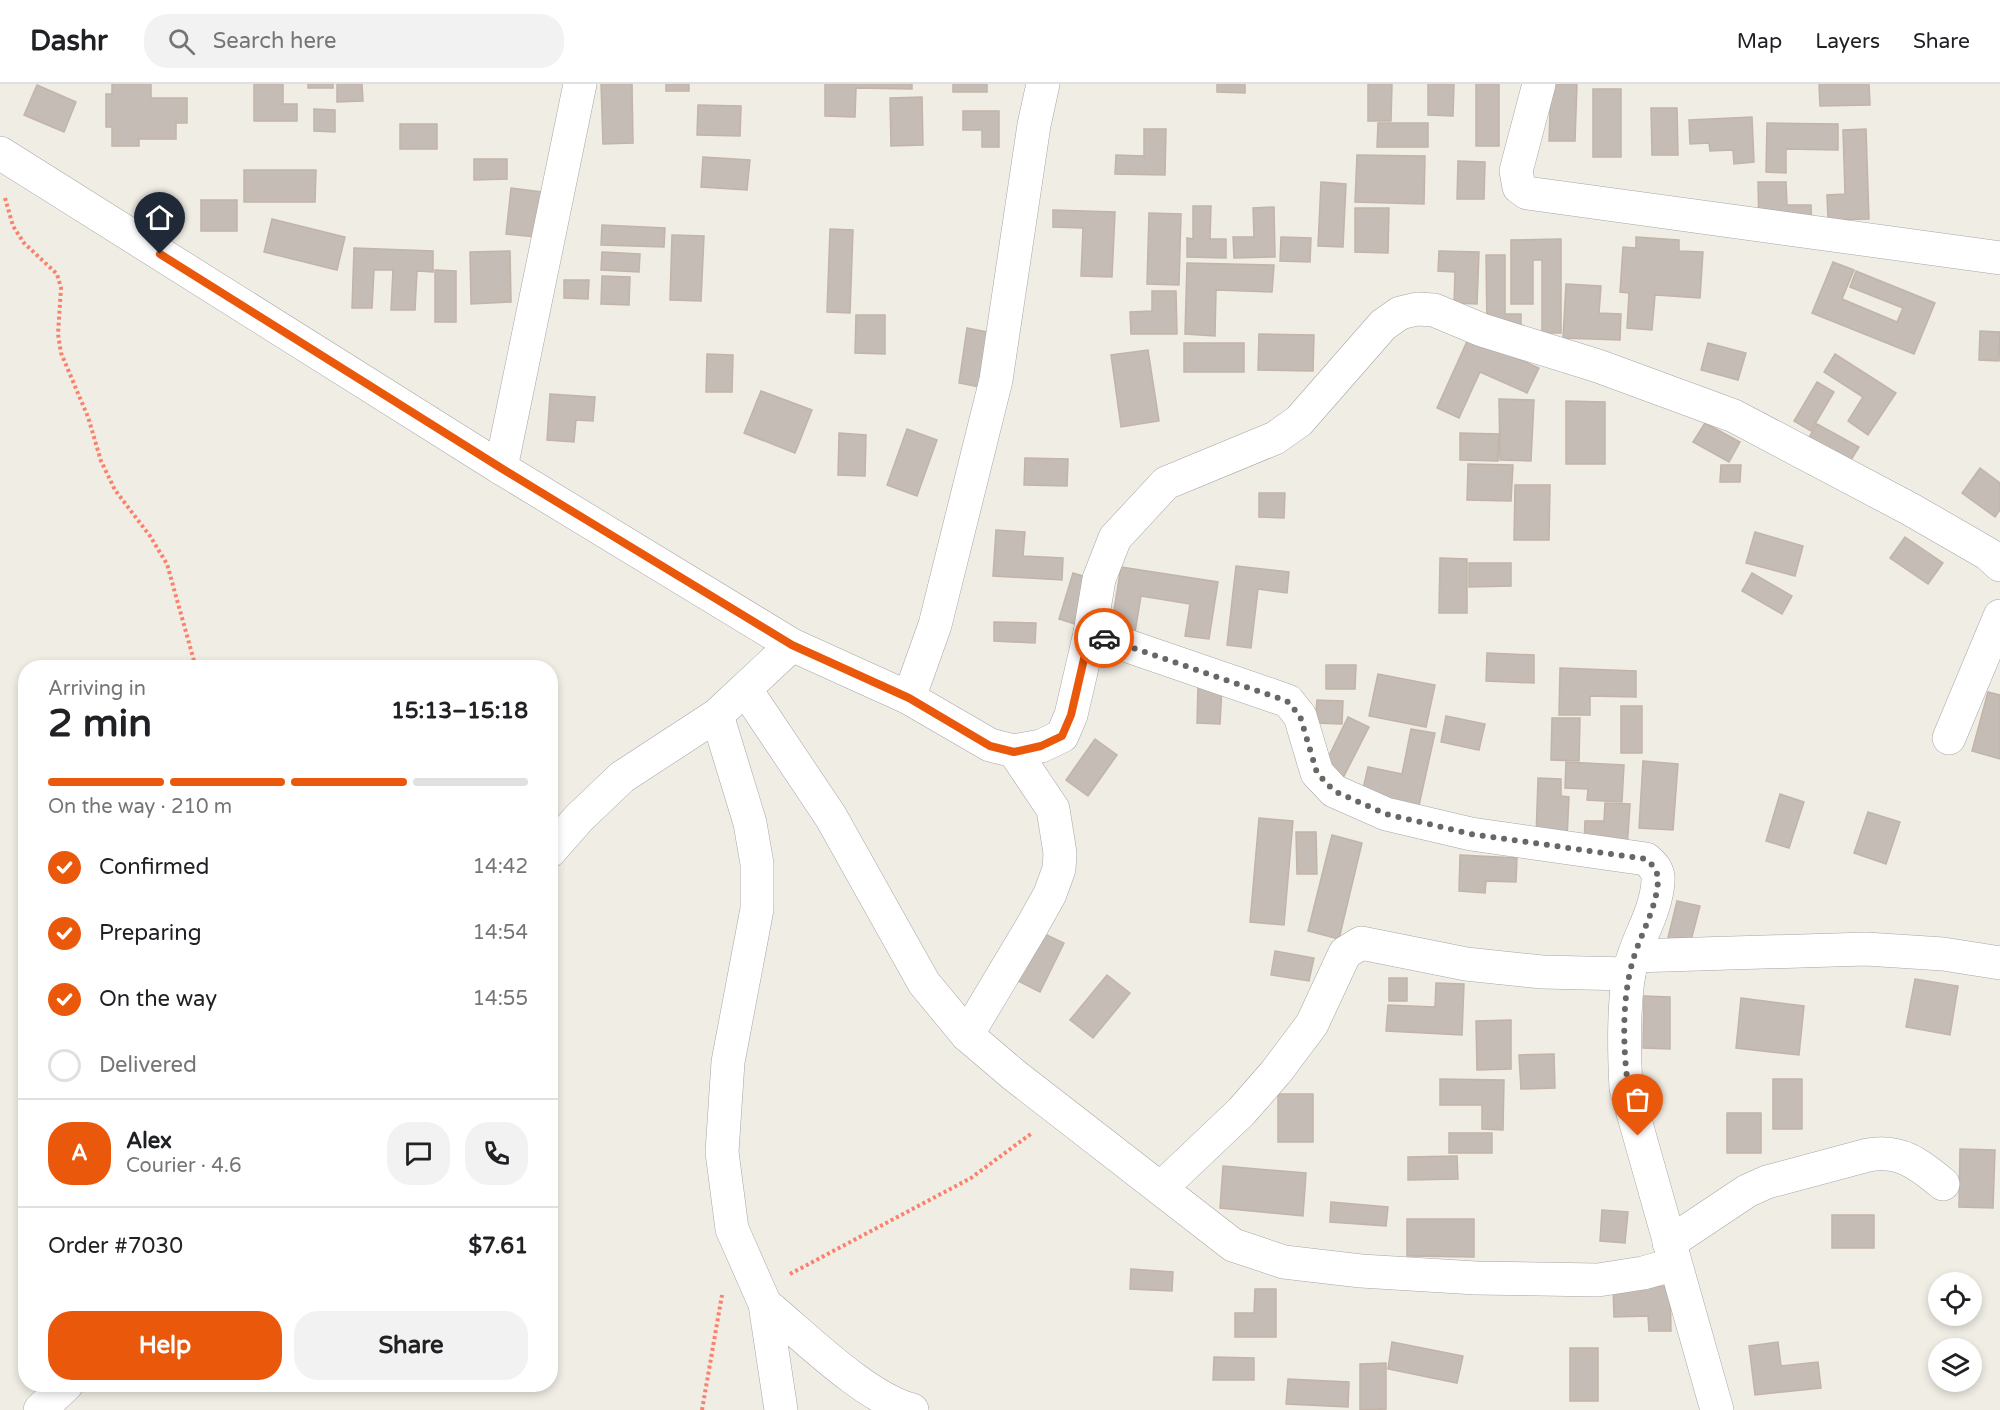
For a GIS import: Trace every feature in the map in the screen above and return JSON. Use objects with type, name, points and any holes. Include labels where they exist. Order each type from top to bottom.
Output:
[{"type":"street","points":[[501,468],[580,84]]},
{"type":"street","points":[[909,698],[935,625],[996,380],[1034,125],[1043,84]]},
{"type":"street","points":[[1539,84],[1516,171],[1519,187],[1527,193],[2000,258]]},
{"type":"street","points":[[0,153],[501,468],[792,645],[909,698],[990,746],[1014,752],[1041,746],[1062,736],[1071,715],[1090,633],[1099,579],[1115,538],[1138,510],[1166,483],[1275,438],[1299,421],[1383,325],[1400,313],[1417,309],[1434,310],[1482,330],[1598,366],[1734,416],[1910,509],[1988,554],[2000,566]]},
{"type":"street","points":[[1949,738],[2000,616]]},
{"type":"street","points":[[1090,633],[1287,701],[1300,716],[1312,762],[1322,781],[1334,791],[1386,814],[1471,834],[1646,859],[1655,866],[1658,879],[1647,929],[1632,965],[1624,1061],[1626,1088],[1717,1410]]},
{"type":"street","points":[[558,842],[579,818],[622,777],[717,715],[792,645]]},
{"type":"street","points":[[746,690],[831,817],[924,983],[966,1035],[1233,1245],[1284,1262],[1361,1271],[1548,1281],[1598,1280],[1643,1274],[1748,1191],[1767,1182],[1881,1153],[1903,1156],[1943,1184]]},
{"type":"street","points":[[717,715],[750,823],[757,864],[757,909],[728,1062],[722,1152],[732,1229],[763,1296],[781,1410]]},
{"type":"street","points":[[966,1035],[1050,894],[1059,868],[1059,847],[1053,809],[1014,752]]},
{"type":"street","points":[[1161,1188],[1241,1112],[1276,1072],[1312,1024],[1345,953],[1361,943],[1466,964],[1542,972],[1866,949],[1943,954],[2000,963]]},
{"type":"street","points":[[763,1296],[841,1368],[896,1406],[912,1410]]},
{"type":"street","points":[[40,1410],[59,1392]]},
{"type":"path","points":[[4,194],[13,226],[24,243],[57,274],[61,288],[58,334],[61,353],[88,417],[101,461],[115,490],[150,536],[167,564],[194,660]]},
{"type":"path","points":[[763,1296],[863,1237],[971,1178],[1032,1134],[1068,1115]]},
{"type":"path","points":[[702,1410],[723,1285]]},
{"type":"building","points":[[112,84],[151,84],[151,98],[187,98],[187,123],[176,123],[176,139],[139,139],[139,146],[112,146],[112,127],[106,127],[106,94],[112,94]]},
{"type":"building","points":[[254,84],[283,84],[283,104],[297,104],[297,121],[254,121]]},
{"type":"building","points":[[308,84],[333,84],[333,88],[308,88]]},
{"type":"building","points":[[337,84],[362,84],[363,101],[337,102]]},
{"type":"building","points":[[601,84],[632,84],[633,143],[603,144]]},
{"type":"building","points":[[666,84],[689,84],[689,91],[666,91]]},
{"type":"building","points":[[825,84],[912,84],[912,89],[856,88],[855,117],[825,116]]},
{"type":"building","points":[[953,84],[987,84],[987,92],[953,92]]},
{"type":"building","points":[[1217,84],[1245,84],[1245,93],[1217,92]]},
{"type":"building","points":[[1368,84],[1392,84],[1391,121],[1368,121]]},
{"type":"building","points":[[1428,84],[1454,84],[1453,116],[1428,115]]},
{"type":"building","points":[[1476,84],[1499,84],[1499,146],[1476,146]]},
{"type":"building","points":[[1551,84],[1577,84],[1575,141],[1549,141]]},
{"type":"building","points":[[1819,84],[1869,84],[1870,105],[1820,106]]},
{"type":"building","points":[[37,85],[76,102],[64,132],[24,115]]},
{"type":"building","points":[[1593,89],[1621,89],[1621,157],[1593,157]]},
{"type":"building","points":[[922,97],[923,145],[891,146],[890,98]]},
{"type":"building","points":[[698,105],[741,106],[740,136],[697,135]]},
{"type":"building","points":[[1651,108],[1677,108],[1678,155],[1652,155]]},
{"type":"building","points":[[314,109],[335,110],[335,132],[314,131]]},
{"type":"building","points":[[963,111],[999,111],[999,147],[982,147],[982,130],[963,130]]},
{"type":"building","points":[[1752,117],[1754,162],[1734,164],[1733,150],[1710,151],[1709,143],[1690,144],[1689,120]]},
{"type":"building","points":[[1378,123],[1428,123],[1428,147],[1377,147]]},
{"type":"building","points":[[1767,123],[1838,124],[1838,150],[1786,149],[1786,173],[1766,172]]},
{"type":"building","points":[[400,124],[437,124],[437,149],[400,149]]},
{"type":"building","points":[[1144,129],[1166,129],[1165,175],[1115,174],[1116,155],[1144,156]]},
{"type":"building","points":[[1866,129],[1869,219],[1828,220],[1827,195],[1845,194],[1843,130]]},
{"type":"building","points":[[1357,155],[1425,156],[1424,204],[1355,202]]},
{"type":"building","points":[[703,157],[750,160],[747,190],[701,187]]},
{"type":"building","points":[[474,159],[507,159],[507,179],[474,180]]},
{"type":"building","points":[[1458,161],[1485,162],[1484,199],[1457,199]]},
{"type":"building","points":[[244,170],[316,170],[315,202],[244,202]]},
{"type":"building","points":[[1321,182],[1346,184],[1343,247],[1318,246]]},
{"type":"building","points":[[1758,182],[1786,182],[1787,205],[1811,205],[1812,226],[1759,228]]},
{"type":"building","points":[[511,188],[542,192],[536,237],[506,234]]},
{"type":"building","points":[[201,200],[237,200],[237,231],[201,231]]},
{"type":"building","points":[[1193,206],[1211,206],[1210,239],[1226,239],[1226,258],[1187,257],[1187,238],[1193,239]]},
{"type":"building","points":[[1274,207],[1275,257],[1234,258],[1233,237],[1254,237],[1253,208]]},
{"type":"building","points":[[1355,208],[1389,208],[1388,253],[1355,252]]},
{"type":"building","points":[[1053,210],[1115,212],[1112,277],[1081,276],[1083,228],[1053,227]]},
{"type":"building","points":[[1149,213],[1181,214],[1179,285],[1147,284]]},
{"type":"building","points":[[272,219],[345,237],[337,270],[264,252]]},
{"type":"building","points":[[602,225],[665,228],[664,247],[601,245]]},
{"type":"building","points":[[830,229],[853,230],[850,313],[827,312]]},
{"type":"building","points":[[672,235],[704,236],[701,301],[670,300]]},
{"type":"building","points":[[1281,237],[1311,238],[1310,262],[1280,261]]},
{"type":"building","points":[[1636,237],[1679,240],[1679,251],[1703,252],[1700,298],[1655,295],[1652,330],[1627,328],[1629,293],[1620,292],[1623,247],[1636,248]]},
{"type":"building","points":[[1561,239],[1561,333],[1542,333],[1542,260],[1533,260],[1533,304],[1511,304],[1511,240]]},
{"type":"building","points":[[354,248],[433,251],[433,272],[417,271],[415,310],[391,310],[393,270],[374,270],[372,308],[352,308]]},
{"type":"building","points":[[510,251],[511,302],[471,304],[470,252]]},
{"type":"building","points":[[1439,251],[1479,252],[1477,304],[1454,303],[1455,272],[1438,271]]},
{"type":"building","points":[[602,252],[640,254],[639,272],[601,270]]},
{"type":"building","points":[[1486,255],[1505,255],[1505,314],[1521,314],[1521,328],[1487,329]]},
{"type":"building","points":[[1833,262],[1854,270],[1842,299],[1897,322],[1903,308],[1850,287],[1856,271],[1935,303],[1914,354],[1812,313]]},
{"type":"building","points":[[1187,263],[1274,265],[1272,292],[1216,290],[1215,336],[1185,334]]},
{"type":"building","points":[[435,270],[456,271],[456,322],[435,322]]},
{"type":"building","points":[[602,276],[630,277],[629,305],[601,304]]},
{"type":"building","points":[[564,280],[589,280],[588,299],[564,298]]},
{"type":"building","points":[[1566,284],[1601,286],[1599,313],[1621,314],[1620,340],[1563,338]]},
{"type":"building","points":[[1152,291],[1176,291],[1177,334],[1131,334],[1130,312],[1152,311]]},
{"type":"building","points":[[856,315],[885,315],[885,354],[855,353]]},
{"type":"building","points":[[967,328],[993,333],[985,388],[959,383]]},
{"type":"building","points":[[1980,331],[2000,332],[1999,361],[1979,360]]},
{"type":"building","points":[[1259,334],[1314,335],[1313,371],[1258,370]]},
{"type":"building","points":[[1469,337],[1539,368],[1527,393],[1480,372],[1459,418],[1437,408]]},
{"type":"building","points":[[1184,343],[1244,343],[1244,372],[1184,372]]},
{"type":"building","points":[[1708,343],[1746,353],[1738,380],[1701,370]]},
{"type":"building","points":[[1148,350],[1159,421],[1121,427],[1111,355]]},
{"type":"building","points":[[707,354],[733,355],[732,392],[706,392]]},
{"type":"building","points":[[1835,354],[1896,393],[1868,435],[1848,421],[1863,397],[1824,372]]},
{"type":"building","points":[[1817,382],[1834,392],[1811,431],[1794,421]]},
{"type":"building","points":[[761,391],[812,410],[795,453],[744,433]]},
{"type":"building","points":[[550,394],[595,397],[593,421],[576,420],[574,442],[547,440]]},
{"type":"building","points":[[1499,399],[1534,400],[1531,461],[1500,460]]},
{"type":"building","points":[[1566,401],[1605,402],[1605,464],[1566,464]]},
{"type":"building","points":[[1705,423],[1740,442],[1729,462],[1693,442]]},
{"type":"building","points":[[1817,424],[1859,447],[1846,468],[1805,444]]},
{"type":"building","points":[[907,429],[937,440],[917,496],[887,485]]},
{"type":"building","points":[[839,433],[866,435],[865,476],[838,475]]},
{"type":"building","points":[[1460,433],[1499,434],[1498,461],[1460,460]]},
{"type":"building","points":[[1025,458],[1068,459],[1067,486],[1024,485]]},
{"type":"building","points":[[1468,464],[1513,465],[1511,501],[1467,500]]},
{"type":"building","points":[[1721,465],[1741,465],[1740,482],[1720,482]]},
{"type":"building","points":[[1980,468],[2000,483],[2000,510],[1995,517],[1962,493]]},
{"type":"building","points":[[1515,485],[1550,485],[1549,540],[1514,540]]},
{"type":"building","points":[[1259,493],[1285,493],[1284,518],[1259,517]]},
{"type":"building","points":[[996,530],[1025,532],[1023,556],[1063,558],[1062,580],[993,576]]},
{"type":"building","points":[[1755,532],[1803,546],[1795,576],[1746,563]]},
{"type":"building","points":[[1905,537],[1943,563],[1928,584],[1890,558]]},
{"type":"building","points":[[1440,558],[1467,559],[1467,613],[1439,613]]},
{"type":"building","points":[[1469,563],[1511,563],[1511,586],[1469,587]]},
{"type":"building","points":[[1236,566],[1289,572],[1287,593],[1258,589],[1251,648],[1227,645]]},
{"type":"building","points":[[1121,567],[1218,582],[1209,639],[1185,636],[1190,604],[1141,596],[1134,638],[1110,634]]},
{"type":"building","points":[[1073,573],[1093,579],[1078,625],[1059,619]]},
{"type":"building","points":[[1752,573],[1792,596],[1782,614],[1742,591]]},
{"type":"building","points":[[994,622],[1036,623],[1035,643],[994,641]]},
{"type":"building","points":[[1487,653],[1534,655],[1534,683],[1486,681]]},
{"type":"building","points":[[1326,665],[1356,665],[1355,689],[1326,689]]},
{"type":"building","points":[[1560,668],[1636,671],[1636,697],[1590,696],[1590,715],[1559,715]]},
{"type":"building","points":[[1378,674],[1435,685],[1426,727],[1369,716]]},
{"type":"building","points":[[1198,685],[1222,686],[1220,724],[1197,723]]},
{"type":"building","points":[[1988,692],[2000,695],[2000,759],[1972,751]]},
{"type":"building","points":[[1317,700],[1343,701],[1342,724],[1315,723]]},
{"type":"building","points":[[1621,706],[1642,706],[1642,753],[1621,753]]},
{"type":"building","points":[[1446,716],[1485,724],[1479,750],[1441,742]]},
{"type":"building","points":[[1348,717],[1369,727],[1343,778],[1323,768]]},
{"type":"building","points":[[1552,718],[1580,718],[1579,761],[1551,760]]},
{"type":"building","points":[[1411,729],[1435,733],[1418,810],[1361,798],[1368,767],[1402,774]]},
{"type":"building","points":[[1095,739],[1117,755],[1088,796],[1066,780]]},
{"type":"building","points":[[1643,761],[1678,764],[1673,830],[1639,828]]},
{"type":"building","points":[[1566,762],[1624,765],[1622,802],[1587,800],[1588,789],[1565,788]]},
{"type":"building","points":[[1538,778],[1561,779],[1561,796],[1569,797],[1567,839],[1536,838]]},
{"type":"building","points":[[1780,794],[1804,802],[1789,848],[1766,841]]},
{"type":"building","points":[[1605,803],[1630,804],[1627,849],[1584,846],[1585,821],[1604,821]]},
{"type":"building","points":[[1868,812],[1900,822],[1886,864],[1854,853]]},
{"type":"building","points":[[1259,818],[1293,821],[1284,925],[1250,922]]},
{"type":"building","points":[[1296,832],[1316,832],[1317,874],[1297,874]]},
{"type":"building","points":[[1332,835],[1362,843],[1339,939],[1308,931]]},
{"type":"building","points":[[1460,855],[1517,858],[1516,882],[1486,881],[1485,893],[1459,891]]},
{"type":"building","points":[[1677,901],[1700,906],[1689,948],[1667,942]]},
{"type":"building","points":[[1036,930],[1064,943],[1040,992],[1012,978]]},
{"type":"building","points":[[1275,951],[1314,958],[1309,981],[1271,975]]},
{"type":"building","points":[[1107,975],[1130,993],[1093,1038],[1070,1020]]},
{"type":"building","points":[[1389,978],[1407,978],[1407,1001],[1389,1001]]},
{"type":"building","points":[[1915,979],[1958,986],[1950,1035],[1906,1027]]},
{"type":"building","points":[[1436,983],[1464,984],[1462,1035],[1386,1031],[1388,1005],[1435,1007]]},
{"type":"building","points":[[1644,996],[1670,997],[1670,1049],[1643,1048]]},
{"type":"building","points":[[1741,998],[1804,1006],[1799,1055],[1736,1048]]},
{"type":"building","points":[[1511,1020],[1511,1069],[1477,1070],[1476,1021]]},
{"type":"building","points":[[1554,1054],[1555,1088],[1521,1089],[1519,1055]]},
{"type":"building","points":[[1440,1079],[1504,1080],[1503,1130],[1482,1129],[1482,1105],[1440,1105]]},
{"type":"building","points":[[1773,1079],[1802,1079],[1802,1129],[1773,1129]]},
{"type":"building","points":[[1278,1094],[1313,1094],[1313,1142],[1278,1142]]},
{"type":"building","points":[[1727,1113],[1761,1113],[1761,1153],[1727,1153]]},
{"type":"building","points":[[1449,1133],[1492,1133],[1492,1153],[1449,1153]]},
{"type":"building","points":[[1960,1149],[1995,1150],[1993,1208],[1959,1207]]},
{"type":"building","points":[[1457,1156],[1458,1179],[1408,1180],[1408,1157]]},
{"type":"building","points":[[1223,1166],[1306,1173],[1303,1216],[1220,1208]]},
{"type":"building","points":[[1331,1202],[1388,1207],[1386,1226],[1330,1222]]},
{"type":"building","points":[[1602,1210],[1628,1212],[1625,1243],[1600,1241]]},
{"type":"building","points":[[1832,1215],[1874,1215],[1874,1248],[1832,1248]]},
{"type":"building","points":[[1407,1219],[1474,1219],[1474,1257],[1407,1256]]},
{"type":"building","points":[[1131,1269],[1173,1272],[1172,1291],[1130,1289]]},
{"type":"building","points":[[1670,1286],[1671,1331],[1649,1331],[1648,1316],[1614,1317],[1613,1287]]},
{"type":"building","points":[[1255,1289],[1276,1289],[1276,1337],[1235,1337],[1235,1313],[1254,1313]]},
{"type":"building","points":[[1392,1342],[1463,1356],[1457,1383],[1388,1369]]},
{"type":"building","points":[[1778,1342],[1781,1366],[1818,1362],[1821,1388],[1755,1395],[1749,1346]]},
{"type":"building","points":[[1570,1348],[1598,1348],[1598,1401],[1570,1401]]},
{"type":"building","points":[[1214,1357],[1254,1358],[1254,1380],[1213,1380]]},
{"type":"building","points":[[1386,1363],[1386,1409],[1360,1410],[1360,1364]]},
{"type":"building","points":[[1288,1379],[1349,1382],[1348,1407],[1286,1404]]},
{"type":"way so far","points":[[1104,638],[1287,701],[1300,716],[1312,762],[1322,781],[1334,791],[1386,814],[1471,834],[1646,859],[1655,866],[1658,879],[1656,891],[1647,929],[1634,956],[1629,974],[1627,999],[1624,1061],[1626,1088],[1638,1136]]},
{"type":"route","points":[[160,254],[501,468],[792,645],[909,698],[990,746],[1014,752],[1041,746],[1062,736],[1071,715],[1090,633],[1104,638]]}]
